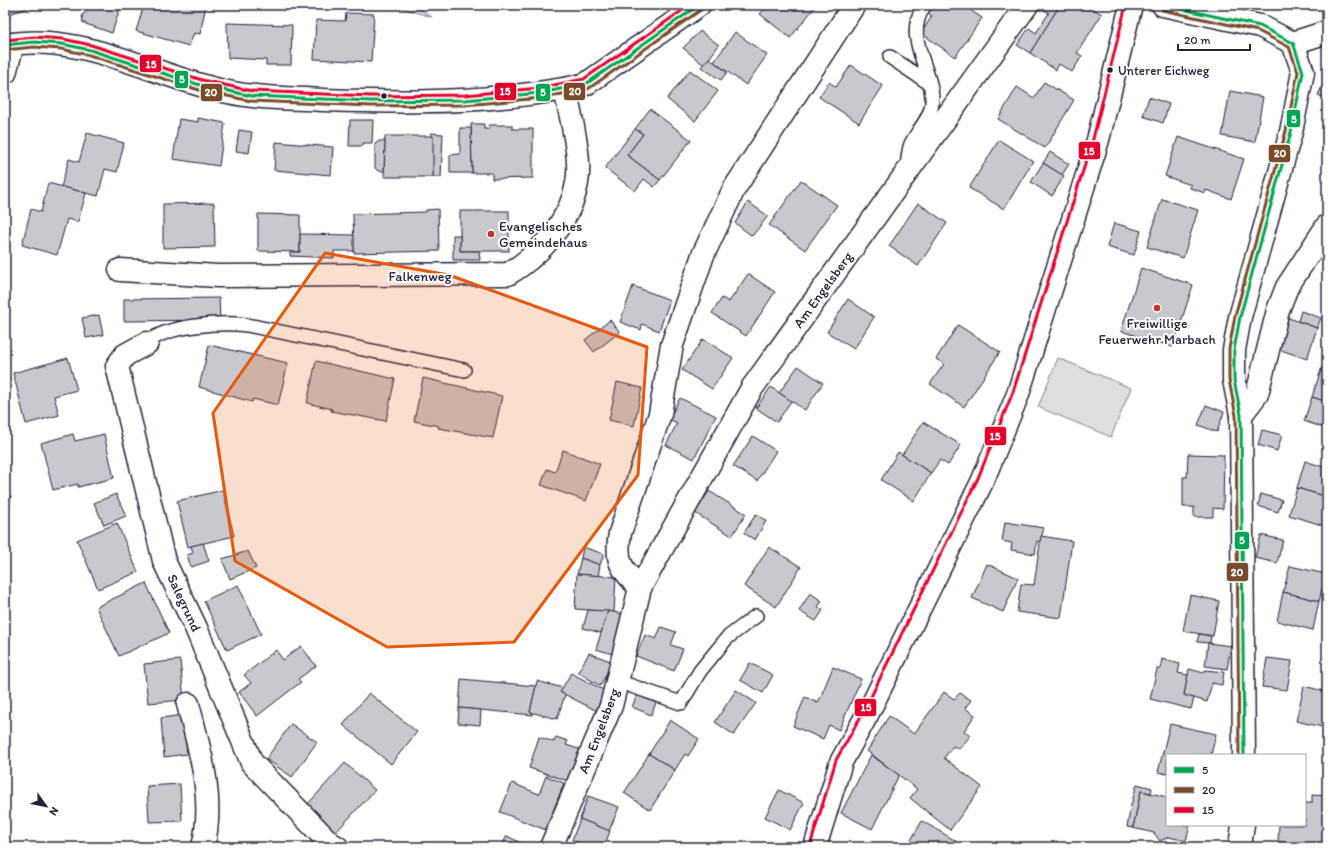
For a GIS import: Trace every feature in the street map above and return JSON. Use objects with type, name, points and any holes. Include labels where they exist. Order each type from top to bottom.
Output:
[{"type":"street","points":[[5,73],[9,45],[51,42],[77,47],[228,93],[270,97],[413,103],[463,101],[565,90],[586,84],[601,75],[699,5]]},
{"type":"street","points":[[640,588],[624,572],[617,550],[620,533],[660,414],[672,345],[703,255],[734,189],[854,5]]},
{"type":"street","name":"Am Engelsberg","points":[[551,847],[611,706],[640,588],[752,388],[1027,5]]},
{"type":"street","points":[[815,847],[841,762],[868,712],[983,480],[1018,394],[1098,140],[1131,5]]},
{"type":"street","points":[[1163,5],[1260,26],[1293,43],[1303,72],[1291,132],[1240,317],[1234,350],[1234,380],[1241,415],[1244,754]]},
{"type":"street","points":[[1293,43],[1327,32]]},
{"type":"street","name":"Falkenweg","points":[[120,270],[218,276],[508,274],[525,264],[543,246],[563,218],[573,197],[578,163],[565,90]]},
{"type":"street","points":[[1241,415],[1257,394],[1278,310],[1287,287],[1327,226]]},
{"type":"street","name":"Salegrund","points":[[147,343],[125,355],[117,366],[164,561],[196,628],[252,763],[331,846]]},
{"type":"street","points":[[188,704],[204,766],[206,832],[203,847]]},
{"type":"street","points":[[1240,847],[1243,826]]},
{"type":"lane","points":[[906,174],[910,145],[928,115],[932,103],[929,83],[917,44],[915,32],[920,12],[925,5]]},
{"type":"lane","points":[[890,57],[929,83]]},
{"type":"lane","points":[[147,343],[154,337],[173,331],[231,323],[247,325],[464,370]]},
{"type":"lane","points":[[618,681],[681,703],[700,671],[727,638],[756,616]]},
{"type":"highlighted area","points":[[325,253],[449,275],[647,347],[638,475],[514,642],[387,647],[235,561],[213,413]]},
{"type":"shaded area","points":[[391,5],[413,5],[432,17]]},
{"type":"shaded area","points":[[1293,5],[1327,5],[1327,8],[1294,9]]},
{"type":"shaded area","points":[[1058,358],[1131,388],[1111,437],[1038,407]]},
{"type":"building","points":[[5,5],[35,6],[9,14],[10,18],[5,19]]},
{"type":"building","points":[[94,5],[121,5],[112,33],[83,23],[82,15]]},
{"type":"building","points":[[144,5],[206,5],[200,34],[194,33],[189,46],[136,31]]},
{"type":"building","points":[[768,5],[813,5],[815,7],[790,38],[760,14]]},
{"type":"building","points":[[931,5],[963,5],[982,18],[955,57],[921,33],[932,16],[926,12]]},
{"type":"building","points":[[1043,5],[1060,5],[1030,53],[1017,45],[1029,28],[1036,33],[1049,13],[1041,8]]},
{"type":"building","points":[[1060,5],[1092,5],[1091,8],[1102,14],[1077,53],[1082,56],[1072,72],[1059,64],[1056,70],[1030,53]]},
{"type":"building","points":[[346,13],[374,14],[371,62],[314,59],[316,20],[345,21]]},
{"type":"building","points":[[227,23],[292,25],[291,65],[266,65],[266,60],[228,58]]},
{"type":"building","points":[[700,31],[719,45],[704,65],[683,48]]},
{"type":"building","points":[[735,32],[767,55],[746,85],[714,62]]},
{"type":"building","points":[[709,58],[727,72],[721,80],[701,67]]},
{"type":"building","points":[[851,65],[883,86],[859,123],[819,97],[829,82],[836,87]]},
{"type":"building","points":[[690,70],[718,91],[695,121],[667,99]]},
{"type":"building","points":[[1327,76],[1327,99],[1318,95]]},
{"type":"building","points":[[1044,82],[1074,100],[1045,148],[998,119],[1017,87],[1034,98]]},
{"type":"building","points":[[1230,91],[1263,97],[1255,142],[1222,136]]},
{"type":"building","points":[[1149,97],[1169,104],[1163,123],[1143,116]]},
{"type":"building","points":[[650,109],[691,140],[660,180],[627,155],[643,134],[635,129]]},
{"type":"building","points":[[198,118],[225,123],[219,166],[173,159],[179,119],[198,122]]},
{"type":"building","points":[[350,120],[373,120],[372,143],[363,143],[363,146],[349,146]]},
{"type":"building","points":[[471,124],[484,124],[484,129],[489,129],[489,125],[512,125],[512,129],[533,129],[533,178],[492,179],[492,173],[472,173]]},
{"type":"building","points":[[460,128],[471,128],[472,173],[450,173],[450,155],[460,154]]},
{"type":"building","points":[[635,129],[643,134],[627,155],[660,180],[654,187],[644,179],[635,191],[605,168]]},
{"type":"building","points":[[239,130],[252,132],[249,153],[236,151]]},
{"type":"building","points":[[87,133],[124,143],[117,172],[105,169],[98,196],[61,187],[69,159],[79,162]]},
{"type":"building","points":[[431,133],[443,134],[441,177],[433,177]]},
{"type":"building","points":[[385,136],[433,136],[433,177],[384,177]]},
{"type":"building","points":[[1178,137],[1244,159],[1231,199],[1206,190],[1205,193],[1190,188],[1191,185],[1165,176]]},
{"type":"building","points":[[999,140],[1033,161],[1004,209],[969,188]]},
{"type":"building","points":[[379,141],[385,141],[384,171],[378,171],[375,168],[375,144]]},
{"type":"building","points":[[276,142],[333,147],[331,175],[274,170]]},
{"type":"building","points":[[1050,152],[1069,164],[1062,175],[1043,163]]},
{"type":"building","points":[[1043,163],[1064,176],[1052,196],[1031,182]]},
{"type":"building","points":[[801,180],[837,205],[805,250],[769,225]]},
{"type":"building","points":[[48,183],[86,193],[78,222],[67,219],[57,255],[22,245],[31,209],[41,212]]},
{"type":"building","points":[[1162,199],[1198,210],[1183,258],[1147,247]]},
{"type":"building","points":[[748,202],[768,216],[752,236],[735,223]]},
{"type":"building","points":[[214,203],[215,247],[163,248],[163,204]]},
{"type":"building","points":[[918,203],[947,223],[918,266],[889,246]]},
{"type":"building","points":[[438,209],[439,251],[354,253],[353,214],[426,212],[426,210]]},
{"type":"building","points":[[460,211],[509,211],[509,251],[460,251]]},
{"type":"building","points":[[258,214],[300,215],[300,252],[258,251]]},
{"type":"building","points":[[1114,223],[1141,231],[1134,255],[1107,247]]},
{"type":"building","points":[[300,234],[354,235],[354,251],[334,251],[334,258],[290,256],[290,252],[300,252]]},
{"type":"building","points":[[453,235],[460,235],[460,251],[479,251],[480,260],[453,260]]},
{"type":"building","name":"Freiwillige Feuerwehr Marbach","points":[[1141,268],[1193,285],[1173,347],[1121,331]]},
{"type":"building","points":[[748,274],[775,292],[746,336],[712,313],[722,298],[729,302]]},
{"type":"building","points":[[633,286],[670,300],[659,331],[642,324],[641,330],[620,322]]},
{"type":"building","points":[[219,298],[220,320],[124,321],[124,299]]},
{"type":"building","points":[[848,299],[874,317],[854,349],[827,332]]},
{"type":"building","points":[[1301,311],[1321,318],[1317,328],[1298,321]]},
{"type":"building","points":[[99,315],[103,335],[86,338],[82,318]]},
{"type":"building","points":[[1286,317],[1317,328],[1307,359],[1275,348]]},
{"type":"building","points":[[610,320],[620,332],[594,352],[585,340]]},
{"type":"building","points":[[958,325],[1000,352],[964,407],[930,384],[944,364],[936,359]]},
{"type":"building","points":[[703,339],[733,358],[712,389],[682,370]]},
{"type":"building","points":[[209,345],[288,363],[278,405],[253,399],[252,402],[199,387]]},
{"type":"building","points":[[68,358],[77,390],[54,396],[59,415],[26,424],[13,373]]},
{"type":"building","points":[[316,361],[395,379],[386,421],[331,411],[332,409],[307,403]]},
{"type":"building","points":[[798,366],[823,383],[805,410],[779,393]]},
{"type":"building","points":[[1322,367],[1327,368],[1327,402],[1312,397]]},
{"type":"building","points":[[423,378],[502,396],[493,438],[438,428],[439,426],[414,421]]},
{"type":"building","points":[[617,382],[642,388],[634,426],[609,420]]},
{"type":"building","points":[[771,387],[791,401],[777,422],[756,408]]},
{"type":"building","points":[[1312,397],[1327,402],[1327,429],[1304,421]]},
{"type":"building","points":[[680,398],[716,416],[694,459],[666,445],[677,423],[669,419]]},
{"type":"building","points":[[1206,405],[1224,412],[1217,432],[1198,425]]},
{"type":"building","points":[[923,422],[961,445],[948,465],[940,460],[931,473],[902,455]]},
{"type":"building","points":[[1262,430],[1282,435],[1277,451],[1258,445]]},
{"type":"building","points":[[73,434],[75,441],[104,434],[114,478],[78,487],[78,484],[53,490],[41,443]]},
{"type":"building","points":[[753,436],[776,451],[757,481],[733,466]]},
{"type":"building","points":[[563,450],[600,464],[586,501],[541,485],[547,469],[555,472]]},
{"type":"building","points":[[898,452],[931,473],[914,501],[881,480]]},
{"type":"building","points":[[1188,454],[1224,455],[1223,509],[1213,508],[1213,517],[1194,517],[1194,507],[1183,507],[1183,477],[1187,477]]},
{"type":"building","points":[[1305,461],[1327,468],[1327,497],[1297,488]]},
{"type":"building","points":[[1297,488],[1327,497],[1327,518],[1325,526],[1289,515]]},
{"type":"building","points":[[223,490],[234,536],[188,547],[177,501]]},
{"type":"building","points":[[709,491],[746,514],[732,536],[695,513]]},
{"type":"building","points":[[116,494],[126,516],[104,525],[94,503]]},
{"type":"building","points":[[1261,494],[1282,500],[1278,512],[1258,506]]},
{"type":"building","points":[[5,495],[11,496],[5,540]]},
{"type":"building","points":[[756,514],[766,521],[755,540],[744,533]]},
{"type":"building","points":[[1005,522],[1044,528],[1040,542],[1037,541],[1035,554],[1011,550],[1012,543],[1002,541]]},
{"type":"building","points":[[117,523],[138,572],[98,589],[77,540]]},
{"type":"building","points":[[1261,535],[1283,540],[1277,563],[1255,558]]},
{"type":"building","points":[[1041,536],[1072,541],[1061,618],[1017,612],[1021,584],[1034,585]]},
{"type":"building","points":[[203,543],[209,561],[191,567],[187,555],[193,553],[191,546]]},
{"type":"building","points":[[583,547],[604,554],[600,565],[581,558]]},
{"type":"building","points":[[769,547],[801,567],[776,607],[744,586]]},
{"type":"building","points":[[248,551],[256,568],[230,579],[222,559]]},
{"type":"building","points":[[581,558],[600,565],[598,576],[577,574]]},
{"type":"building","points":[[987,564],[1018,578],[1003,612],[972,598]]},
{"type":"building","points":[[1290,566],[1326,574],[1319,601],[1283,592]]},
{"type":"building","points":[[577,574],[616,577],[614,612],[575,609]]},
{"type":"building","points":[[146,583],[169,633],[119,656],[96,607]]},
{"type":"building","points":[[238,585],[261,634],[227,650],[204,601]]},
{"type":"building","points":[[1283,592],[1319,601],[1313,630],[1277,621]]},
{"type":"building","points":[[810,593],[822,601],[818,607],[823,610],[816,621],[799,611]]},
{"type":"building","points":[[1190,595],[1219,601],[1213,636],[1183,631]]},
{"type":"building","points":[[588,610],[608,611],[601,633],[583,628]]},
{"type":"building","points":[[608,611],[628,615],[616,655],[596,649]]},
{"type":"building","points":[[661,627],[676,632],[671,645],[683,649],[674,671],[636,656],[645,635],[656,639]]},
{"type":"building","points":[[1199,634],[1211,636],[1210,643],[1197,642]]},
{"type":"building","points":[[1208,643],[1231,646],[1227,669],[1205,666]]},
{"type":"building","points":[[301,646],[316,666],[298,679],[301,682],[257,716],[239,692],[251,683],[244,675],[276,650],[283,660]]},
{"type":"building","points":[[589,653],[613,662],[600,686],[578,672]]},
{"type":"building","points":[[1267,658],[1292,661],[1287,690],[1262,687]]},
{"type":"building","points":[[1162,659],[1180,664],[1178,673],[1188,675],[1184,695],[1194,698],[1191,709],[1150,699],[1157,669],[1160,669]]},
{"type":"building","points":[[180,660],[184,700],[148,703],[144,664]]},
{"type":"building","points":[[750,663],[773,675],[763,693],[740,680]]},
{"type":"building","points":[[833,667],[861,679],[839,730],[829,725],[823,739],[793,726],[805,697],[818,703]]},
{"type":"building","points":[[1189,669],[1204,673],[1205,670],[1224,672],[1222,685],[1212,683],[1207,702],[1184,695]]},
{"type":"building","points":[[571,673],[611,694],[601,713],[560,692]]},
{"type":"building","points":[[461,679],[536,686],[530,712],[533,713],[533,715],[459,708]]},
{"type":"building","points":[[537,681],[563,688],[560,692],[565,695],[557,719],[530,712]]},
{"type":"building","points":[[1304,686],[1327,692],[1327,728],[1296,721]]},
{"type":"building","points":[[736,690],[756,703],[734,735],[715,722]]},
{"type":"building","points":[[944,692],[954,699],[960,693],[971,700],[965,708],[975,715],[964,731],[970,736],[959,749],[953,746],[944,758],[982,787],[950,830],[910,798],[917,789],[867,751],[889,716],[914,734]]},
{"type":"building","points":[[369,693],[417,732],[391,764],[343,725]]},
{"type":"building","points":[[637,695],[656,703],[651,715],[632,707]]},
{"type":"building","points":[[459,708],[481,710],[480,725],[458,723]]},
{"type":"building","points":[[183,715],[187,754],[164,757],[161,718]]},
{"type":"building","points":[[670,720],[699,739],[688,756],[685,754],[675,770],[649,754]]},
{"type":"building","points":[[291,724],[317,742],[292,777],[266,759]]},
{"type":"building","points":[[1170,724],[1216,734],[1211,754],[1166,754],[1166,774],[1158,772]]},
{"type":"building","points":[[539,737],[554,742],[556,737],[568,741],[566,745],[582,750],[571,782],[529,768]]},
{"type":"building","points":[[649,754],[675,770],[650,810],[624,793]]},
{"type":"building","points":[[871,755],[899,775],[872,829],[841,813]]},
{"type":"building","points":[[345,763],[375,790],[336,832],[307,805]]},
{"type":"building","points":[[546,776],[564,783],[546,830],[500,812],[512,783],[539,794]]},
{"type":"building","points":[[180,784],[182,821],[149,822],[147,786]]},
{"type":"building","points":[[1137,784],[1152,788],[1151,793],[1141,791],[1133,828],[1127,827]]},
{"type":"building","points":[[779,790],[804,803],[790,830],[765,817]]},
{"type":"building","points":[[1141,791],[1166,797],[1166,826],[1190,826],[1186,841],[1169,837],[1160,841],[1154,833],[1133,828]]},
{"type":"building","points":[[1312,795],[1327,796],[1327,847],[1318,847],[1318,844],[1278,842],[1279,826],[1306,826],[1306,803],[1312,803]]},
{"type":"building","points":[[588,796],[619,807],[609,831],[580,819]]},
{"type":"building","points":[[580,819],[610,831],[604,847],[589,847],[572,840]]},
{"type":"building","points":[[922,821],[956,841],[952,847],[907,847]]},
{"type":"building","points":[[507,836],[529,847],[501,847]]},
{"type":"building","points":[[574,841],[589,847],[572,847]]},
{"type":"building","points":[[224,843],[240,847],[223,847]]},
{"type":"transit line","name":"15","points":[[5,40],[34,37],[63,39],[91,45],[202,80],[252,91],[371,96],[465,95],[539,88],[584,79],[690,5]]},
{"type":"transit line","name":"5","points":[[5,45],[34,42],[62,44],[90,50],[200,85],[252,96],[371,101],[465,100],[540,93],[586,84],[699,5]]},
{"type":"transit line","name":"15","points":[[810,846],[836,760],[864,711],[978,478],[1013,392],[1093,139],[1126,5]]},
{"type":"transit line","name":"5","points":[[1163,5],[1260,26],[1293,43],[1303,72],[1291,132],[1240,317],[1234,350],[1234,380],[1241,415],[1244,754]]},
{"type":"transit line","name":"20","points":[[5,50],[34,47],[61,49],[89,55],[199,90],[251,101],[371,106],[465,105],[541,98],[588,89],[702,9]]},
{"type":"transit line","name":"20","points":[[1162,10],[1258,31],[1289,47],[1298,72],[1286,131],[1235,316],[1229,349],[1229,380],[1236,416],[1239,754]]},
{"type":"place","name":"Unterer Eichweg","points":[[1110,70]]},
{"type":"place","name":"Evangelisches Gemeindehaus","points":[[491,234]]},
{"type":"place","name":"Freiwillige Feuerwehr Marbach","points":[[1157,308]]}]
